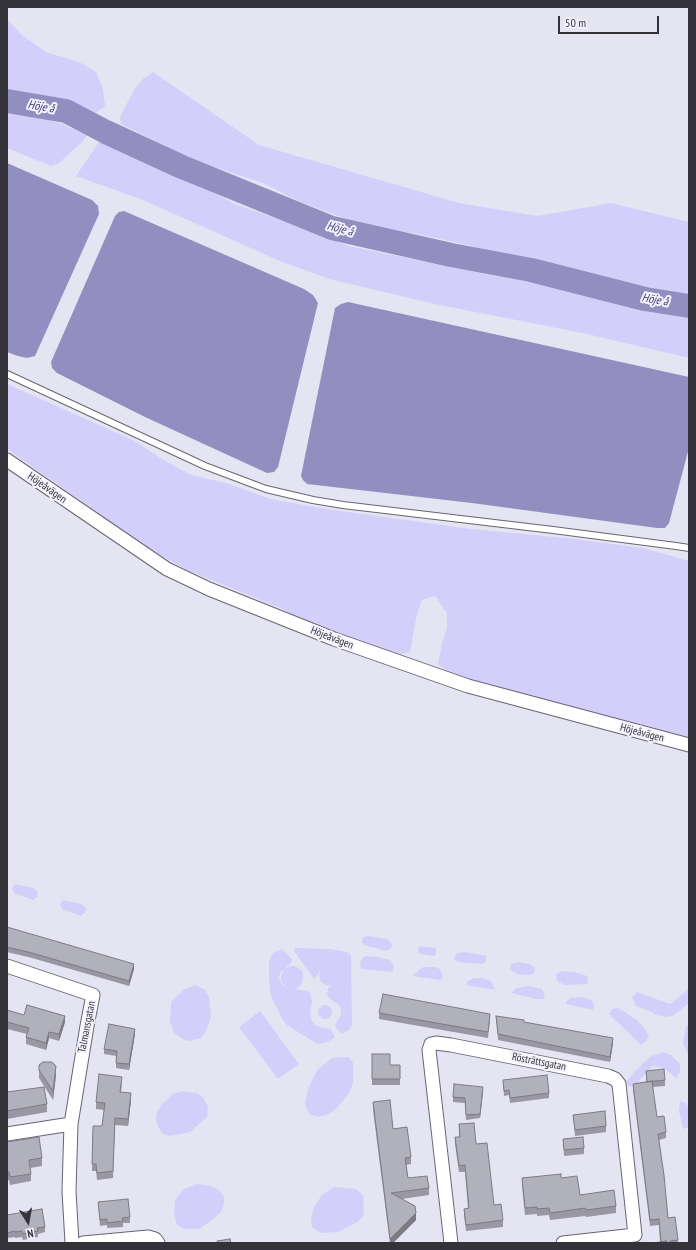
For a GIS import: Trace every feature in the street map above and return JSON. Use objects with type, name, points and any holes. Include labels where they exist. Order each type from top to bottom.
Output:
[{"type":"street","name":"Höjeåvägen","points":[[7,460],[167,569],[209,589],[334,640],[468,686],[689,745]]},
{"type":"street","name":"Talmansgatan","points":[[7,966],[93,995],[70,1124],[69,1191],[72,1243]]},
{"type":"street","name":"Rösträttsgatan","points":[[451,1243],[429,1050],[431,1044],[436,1043],[608,1076],[615,1079],[619,1084],[635,1235],[563,1243]]},
{"type":"street","points":[[7,1134],[70,1124]]},
{"type":"street","points":[[83,1243],[148,1237],[155,1239],[158,1243]]},
{"type":"lane","points":[[7,374],[205,466],[266,489],[313,500],[689,548]]},
{"type":"shaded area","points":[[7,19],[23,36],[46,52],[81,63],[96,72],[103,89],[105,106],[96,113],[66,101],[41,97],[16,99],[7,97]]},
{"type":"shaded area","points":[[153,72],[259,145],[459,203],[538,216],[611,203],[689,222],[689,298],[517,262],[472,246],[418,234],[365,226],[296,200],[263,183],[198,162],[121,124],[120,117],[135,88],[143,79]]},
{"type":"shaded area","points":[[7,113],[42,118],[59,123],[87,135],[83,141],[59,163],[51,166],[7,148]]},
{"type":"shaded area","points":[[99,142],[197,184],[235,204],[349,246],[544,285],[622,304],[689,317],[689,358],[587,334],[435,304],[333,280],[282,262],[143,200],[76,176]]},
{"type":"shaded area","points":[[7,163],[92,200],[98,206],[99,214],[35,356],[27,358],[7,352]]},
{"type":"shaded area","points":[[124,211],[304,289],[313,295],[318,303],[278,467],[274,472],[267,473],[145,417],[57,373],[52,368],[51,362],[115,216],[119,212]]},
{"type":"shaded area","points":[[348,302],[689,377],[689,448],[669,523],[665,528],[657,528],[472,503],[307,484],[301,476],[335,308]]},
{"type":"shaded area","points":[[7,384],[135,441],[160,458],[191,475],[226,483],[271,499],[326,509],[471,529],[566,538],[643,548],[689,561],[689,738],[469,680],[448,672],[438,664],[442,643],[447,628],[447,613],[435,596],[422,600],[417,614],[410,652],[397,655],[377,651],[296,618],[285,610],[187,570],[130,538],[94,510],[7,449]]},
{"type":"shaded area","points":[[15,884],[33,888],[37,891],[37,897],[33,900],[14,893],[12,888]]},
{"type":"shaded area","points":[[63,900],[81,904],[87,910],[81,916],[62,909],[60,904]]},
{"type":"shaded area","points":[[369,936],[386,939],[391,942],[392,946],[386,951],[364,945],[362,942],[363,937]]},
{"type":"shaded area","points":[[419,946],[436,948],[436,954],[434,956],[420,954],[418,951]]},
{"type":"shaded area","points":[[282,949],[292,959],[292,962],[285,969],[295,966],[303,973],[303,980],[300,986],[295,989],[308,991],[310,993],[312,1002],[310,1012],[312,1021],[315,1025],[331,1029],[335,1038],[325,1043],[317,1044],[287,1025],[283,1020],[273,1001],[270,991],[269,973],[269,961],[273,953]],"holes":[[[284,970],[281,980],[282,983],[288,988],[282,985],[279,977],[280,973]]]},
{"type":"shaded area","points":[[294,949],[329,949],[347,952],[351,955],[352,1025],[349,1030],[342,1034],[335,1025],[341,1015],[341,1010],[339,1005],[330,999],[327,994],[328,988],[331,986],[320,981],[319,974],[322,968],[314,979],[294,951]]},
{"type":"shaded area","points":[[465,952],[486,956],[486,960],[483,964],[455,961],[454,957],[457,953]]},
{"type":"shaded area","points":[[365,956],[390,960],[394,967],[392,972],[362,969],[360,966],[361,960]]},
{"type":"shaded area","points":[[519,962],[529,964],[535,968],[534,973],[524,975],[510,970],[511,964]]},
{"type":"shaded area","points":[[423,967],[434,967],[440,969],[443,976],[441,980],[412,976]]},
{"type":"shaded area","points":[[562,971],[575,972],[587,976],[587,984],[565,985],[557,981],[556,974]]},
{"type":"shaded area","points":[[474,978],[482,978],[491,981],[495,990],[466,985],[468,981]]},
{"type":"shaded area","points":[[195,985],[204,989],[209,997],[211,1017],[206,1031],[201,1038],[190,1041],[183,1039],[174,1033],[170,1021],[171,1002],[185,989]]},
{"type":"shaded area","points":[[529,986],[542,989],[545,997],[544,999],[536,999],[511,993],[516,988]]},
{"type":"shaded area","points":[[689,989],[689,1003],[674,1015],[666,1017],[656,1015],[636,1006],[632,997],[637,992],[670,1004]]},
{"type":"shaded area","points":[[582,997],[591,1000],[594,1005],[593,1010],[566,1004],[571,998]]},
{"type":"shaded area","points":[[322,1005],[328,1005],[332,1009],[332,1015],[328,1019],[322,1019],[318,1015],[318,1009]]},
{"type":"shaded area","points":[[618,1008],[637,1020],[646,1030],[649,1036],[641,1045],[609,1014],[612,1009]]},
{"type":"shaded area","points":[[260,1011],[299,1064],[278,1079],[239,1027]]},
{"type":"shaded area","points":[[689,1025],[689,1057],[683,1043],[686,1026]]},
{"type":"shaded area","points":[[662,1052],[671,1055],[680,1064],[680,1072],[676,1078],[664,1068],[653,1066],[637,1083],[629,1087],[626,1082],[634,1072],[650,1057]]},
{"type":"shaded area","points":[[349,1057],[353,1063],[353,1082],[350,1092],[337,1108],[329,1114],[318,1117],[309,1114],[305,1104],[308,1089],[317,1070],[332,1058]]},
{"type":"shaded area","points":[[182,1091],[197,1093],[203,1097],[208,1107],[207,1117],[190,1132],[170,1136],[163,1134],[158,1127],[156,1119],[157,1112],[162,1104],[173,1094]]},
{"type":"shaded area","points":[[680,1101],[686,1103],[689,1109],[689,1127],[683,1129],[679,1111]]},
{"type":"shaded area","points":[[197,1184],[211,1186],[219,1190],[224,1197],[224,1204],[221,1212],[199,1229],[183,1229],[176,1223],[174,1211],[175,1200],[184,1189]]},
{"type":"shaded area","points":[[334,1187],[355,1189],[363,1195],[364,1215],[358,1222],[338,1232],[320,1233],[312,1227],[311,1217],[314,1207],[322,1195]]},
{"type":"building","points":[[7,927],[134,964],[129,981],[7,947]]},
{"type":"building","points":[[383,994],[490,1014],[488,1032],[379,1013]]},
{"type":"building","points":[[27,1005],[65,1016],[59,1034],[49,1032],[46,1043],[26,1037],[29,1028],[7,1022],[7,1010],[24,1015]]},
{"type":"building","points":[[496,1016],[524,1020],[524,1022],[613,1038],[610,1057],[498,1034]]},
{"type":"building","points":[[109,1024],[135,1029],[129,1064],[116,1063],[117,1051],[104,1049]]},
{"type":"building","points":[[372,1054],[390,1054],[390,1065],[400,1065],[400,1079],[372,1079]]},
{"type":"building","points":[[43,1062],[52,1062],[56,1066],[53,1091],[39,1070],[39,1065]]},
{"type":"building","points":[[664,1069],[665,1080],[647,1082],[646,1071]]},
{"type":"building","points":[[99,1074],[122,1077],[120,1092],[131,1093],[128,1119],[115,1118],[113,1171],[97,1173],[96,1164],[92,1164],[93,1126],[102,1126],[105,1103],[96,1102]]},
{"type":"building","points":[[547,1075],[549,1093],[510,1098],[509,1090],[504,1091],[503,1080]]},
{"type":"building","points":[[652,1081],[657,1117],[664,1116],[666,1132],[658,1134],[668,1218],[675,1217],[678,1240],[670,1241],[671,1243],[652,1243],[661,1242],[659,1219],[650,1220],[633,1084]]},
{"type":"building","points":[[454,1084],[483,1087],[480,1114],[466,1115],[465,1098],[453,1097]]},
{"type":"building","points":[[44,1087],[47,1104],[7,1111],[7,1092]]},
{"type":"building","points":[[390,1100],[393,1129],[407,1127],[411,1157],[405,1158],[408,1178],[427,1176],[429,1188],[391,1193],[415,1206],[416,1213],[390,1239],[373,1102]]},
{"type":"building","points":[[605,1111],[606,1126],[575,1130],[573,1115]]},
{"type":"building","points":[[474,1123],[476,1144],[487,1143],[494,1205],[501,1204],[503,1220],[466,1225],[464,1209],[469,1208],[465,1165],[459,1166],[455,1137],[460,1137],[459,1124]]},
{"type":"building","points":[[39,1137],[42,1158],[29,1160],[31,1174],[10,1177],[9,1172],[7,1172],[7,1142]]},
{"type":"building","points":[[583,1137],[584,1148],[564,1150],[563,1139]]},
{"type":"building","points":[[561,1174],[561,1178],[577,1176],[580,1195],[614,1190],[616,1206],[586,1210],[585,1208],[550,1213],[549,1208],[525,1208],[522,1178]]},
{"type":"building","points":[[128,1199],[130,1217],[122,1218],[123,1221],[107,1223],[107,1219],[100,1220],[98,1202]]},
{"type":"building","points":[[42,1209],[45,1227],[37,1228],[38,1231],[23,1234],[22,1231],[7,1233],[7,1215]]},
{"type":"building","points":[[230,1239],[231,1243],[218,1243],[217,1241]]},
{"type":"waterway","name":"Höje å","points":[[7,101],[66,111],[106,132],[182,167],[332,228],[451,255],[531,270],[645,299],[689,306]]}]
